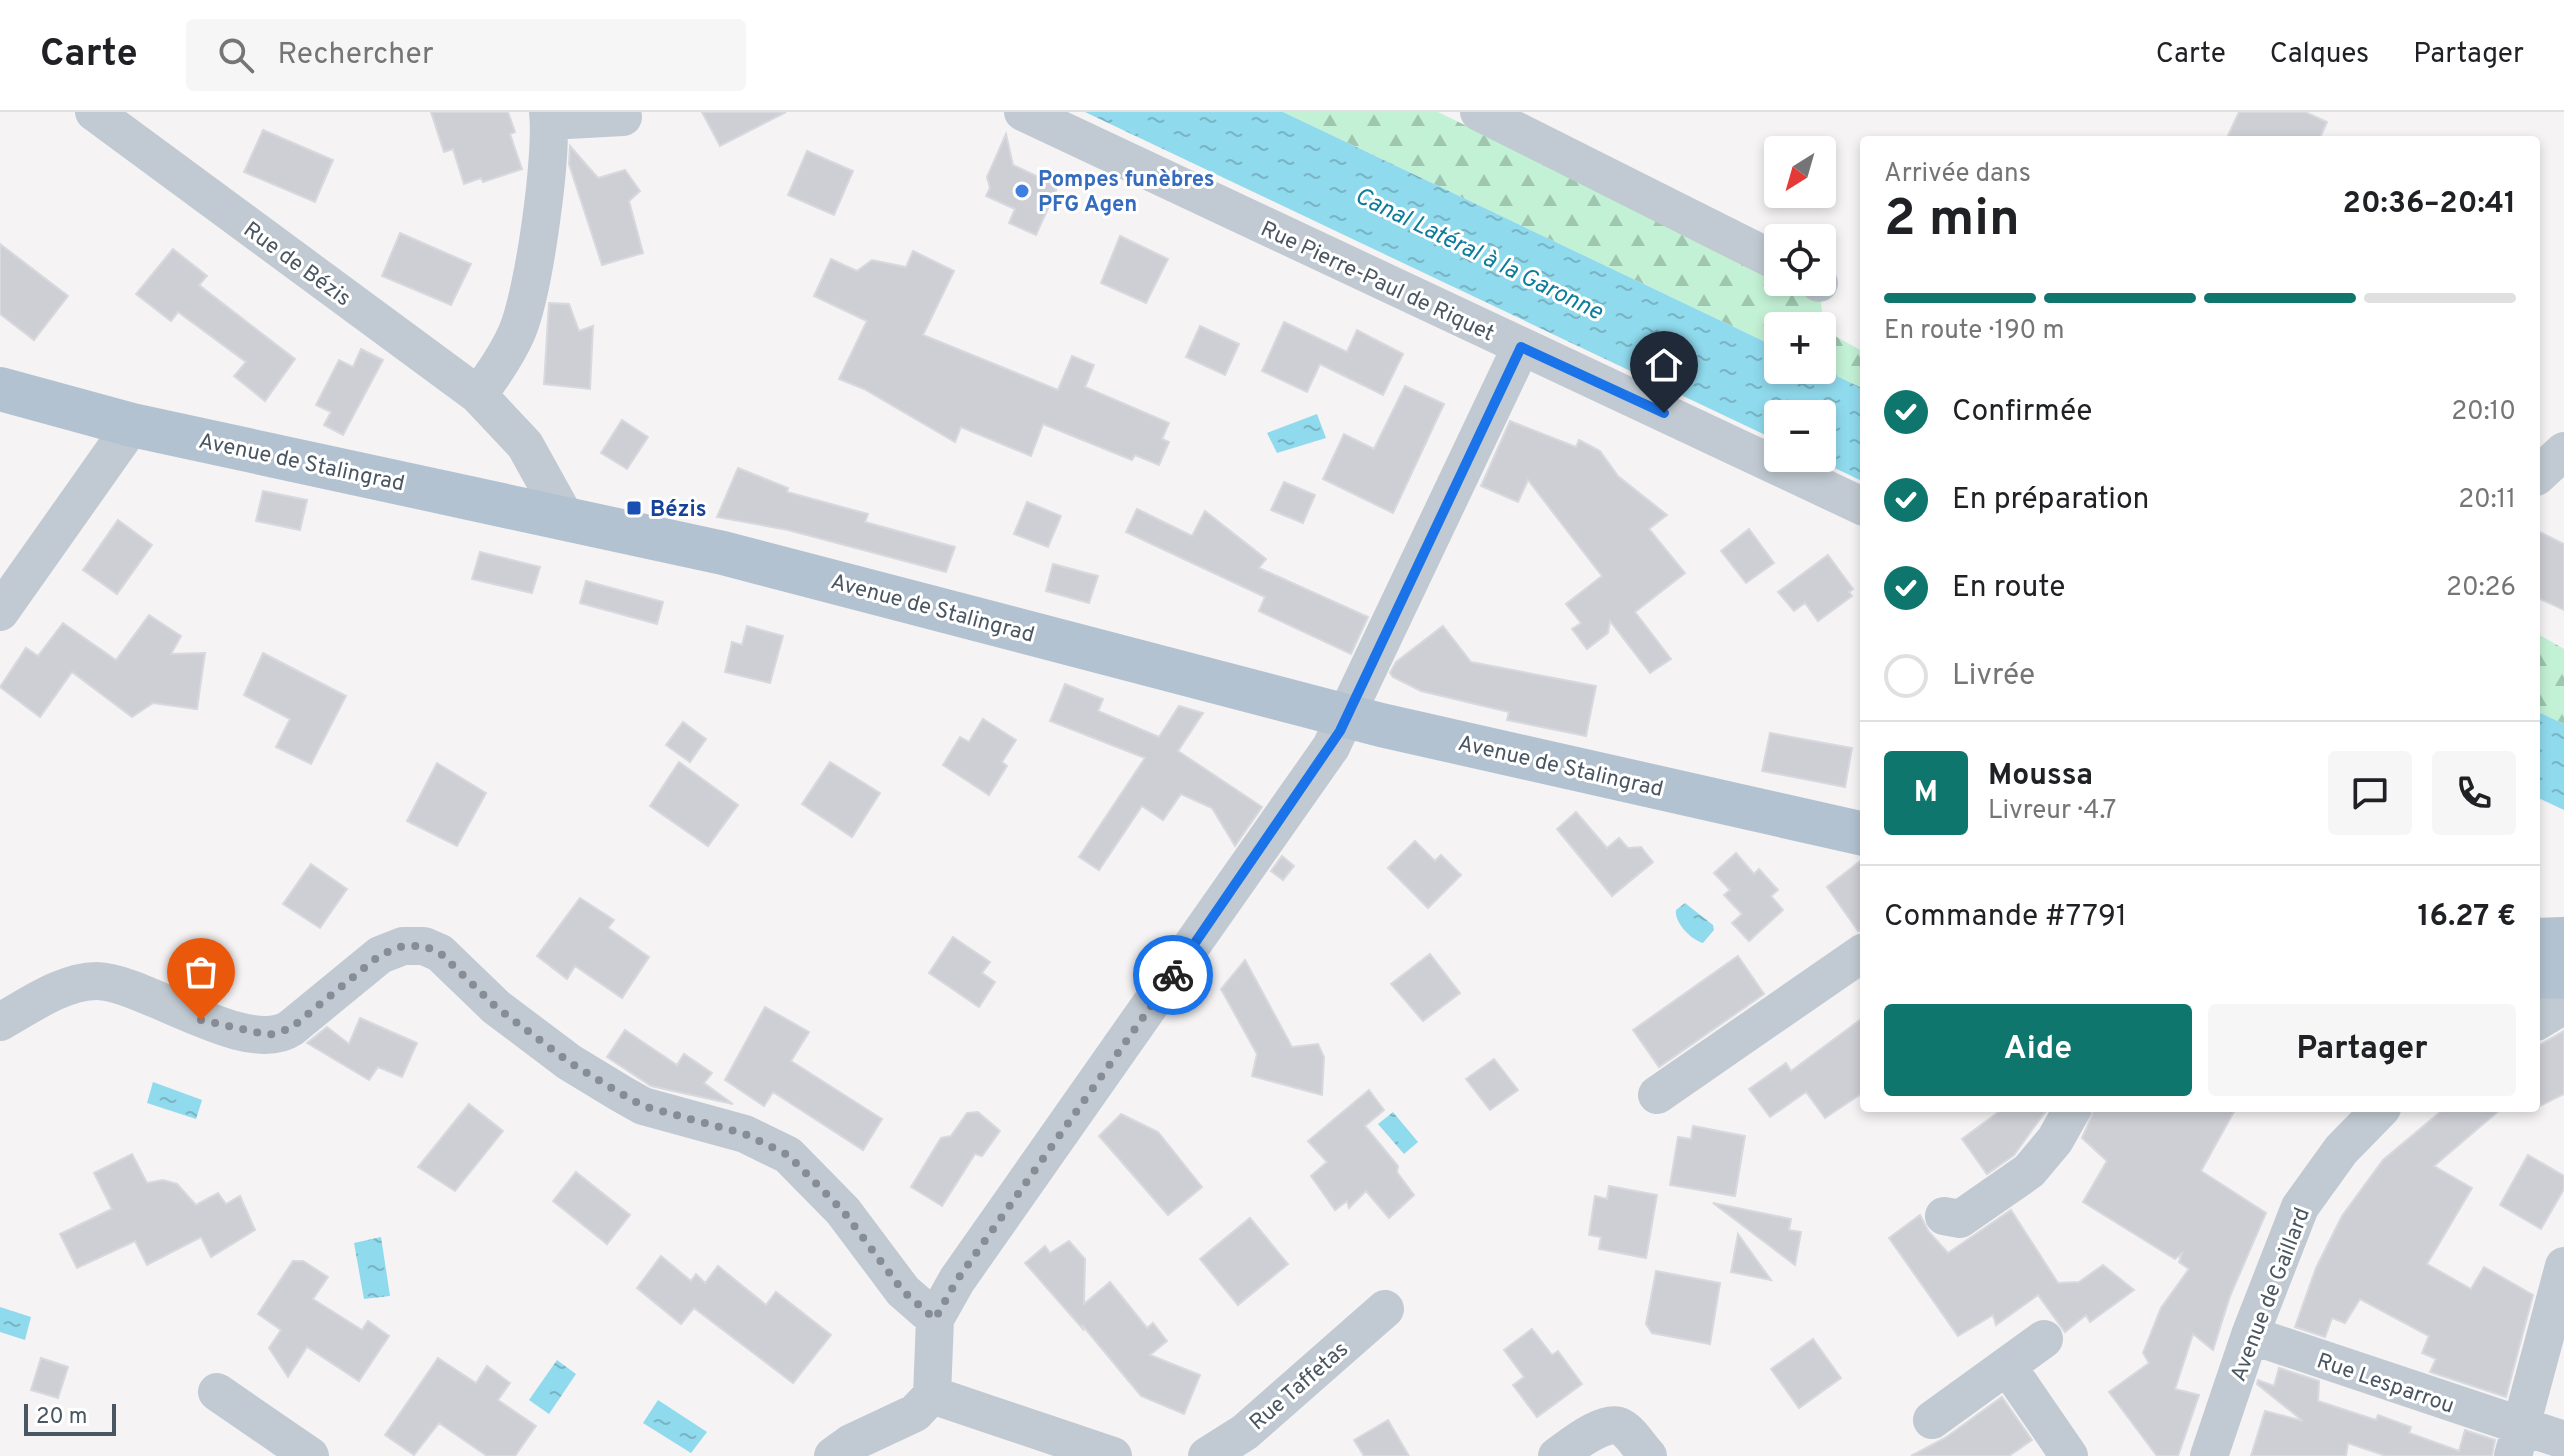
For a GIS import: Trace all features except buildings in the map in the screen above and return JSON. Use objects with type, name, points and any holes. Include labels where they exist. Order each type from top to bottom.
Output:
[{"type":"main road","name":"Avenue de Stalingrad","points":[[0,389],[132,425],[738,557],[1349,715],[1860,833]]},
{"type":"main road","points":[[2540,940],[2564,939]]},
{"type":"main road","points":[[2540,976],[2564,977]]},
{"type":"street","name":"Rue de Bézis","points":[[94,112],[489,406],[525,445],[566,519]]},
{"type":"street","name":"Rue Pierre-Paul de Riquet","points":[[1023,112],[1860,505]]},
{"type":"street","points":[[1479,112],[1764,255]]},
{"type":"street","points":[[513,506],[517,464],[489,406],[503,360],[518,329],[535,253],[549,147],[548,117],[623,117]]},
{"type":"street","points":[[833,1456],[851,1443],[915,1413],[932,1395],[935,1319],[957,1280],[1249,868],[1349,715],[1521,347]]},
{"type":"street","points":[[0,612],[132,425]]},
{"type":"street","points":[[2540,473],[2564,451]]},
{"type":"street","points":[[0,1022],[65,988],[92,981],[111,982],[201,1020],[278,1035],[291,1028],[380,955],[403,946],[424,946],[440,953],[496,1007],[569,1062],[643,1106],[721,1125],[788,1155],[843,1211],[903,1291],[935,1319]]},
{"type":"street","points":[[1657,1095],[1860,955]]},
{"type":"street","points":[[2540,959],[2564,958]]},
{"type":"street","points":[[2540,1020],[2564,1005]]},
{"type":"street","points":[[1944,1216],[1960,1219],[2029,1171],[2055,1140],[2071,1112]]},
{"type":"street","name":"Avenue de Gaillard","points":[[2209,1456],[2250,1335],[2300,1207],[2341,1150],[2378,1112]]},
{"type":"street","points":[[2517,1442],[2563,1271]]},
{"type":"street","name":"Rue Taffetas","points":[[1207,1456],[1245,1432],[1385,1309]]},
{"type":"street","name":"Rue Lesparrou","points":[[2250,1335],[2517,1442],[2564,1440]]},
{"type":"street","points":[[1932,1420],[2044,1339]]},
{"type":"street","points":[[2008,1367],[2069,1456]]},
{"type":"street","points":[[217,1392],[310,1456]]},
{"type":"street","points":[[932,1395],[1113,1456]]},
{"type":"street","points":[[1557,1456],[1592,1432],[1613,1425],[1621,1427],[1648,1456]]},
{"type":"green space","points":[[1283,112],[1438,112],[1567,175],[1764,259],[1764,296],[1820,296],[1822,312],[1764,312],[1764,341]]},
{"type":"green space","points":[[1836,337],[1860,350],[1860,387],[1836,376]]},
{"type":"green space","points":[[2540,635],[2564,649],[2564,724],[2540,713]]},
{"type":"water","name":"Canal Latéral à la Garonne","points":[[1085,112],[1283,112],[1764,341],[1764,384],[1836,384],[1836,376],[1860,387],[1860,480],[1836,469],[1836,400],[1764,400],[1764,434]]},
{"type":"water","points":[[1317,414],[1326,438],[1277,453],[1267,433]]},
{"type":"water","points":[[2540,713],[2564,724],[2564,810],[2540,799]]},
{"type":"water","points":[[1685,903],[1713,925],[1714,930],[1703,943],[1680,925],[1676,910]]},
{"type":"water","points":[[153,1082],[202,1100],[196,1119],[147,1103]]},
{"type":"water","points":[[1393,1112],[1418,1142],[1404,1154],[1378,1124]]},
{"type":"water","points":[[381,1237],[390,1296],[364,1299],[354,1243]]},
{"type":"water","points":[[0,1307],[31,1317],[25,1340],[0,1332]]},
{"type":"water","points":[[557,1360],[576,1374],[549,1414],[529,1400]]},
{"type":"water","points":[[658,1400],[707,1432],[691,1453],[643,1423]]},
{"type":"way so far","points":[[201,1020],[278,1035],[291,1028],[380,955],[403,946],[424,946],[440,953],[496,1007],[569,1062],[620,1093],[643,1106],[721,1125],[788,1155],[809,1172],[843,1211],[875,1258],[903,1291],[935,1319],[957,1280],[1173,975]]},
{"type":"place","name":"Pompes funèbres PFG Agen","points":[[1022,191]]},
{"type":"place","name":"Bézis","points":[[634,508]]},
{"type":"route","points":[[1173,975],[1298,797],[1340,731],[1521,347],[1664,413]]}]
